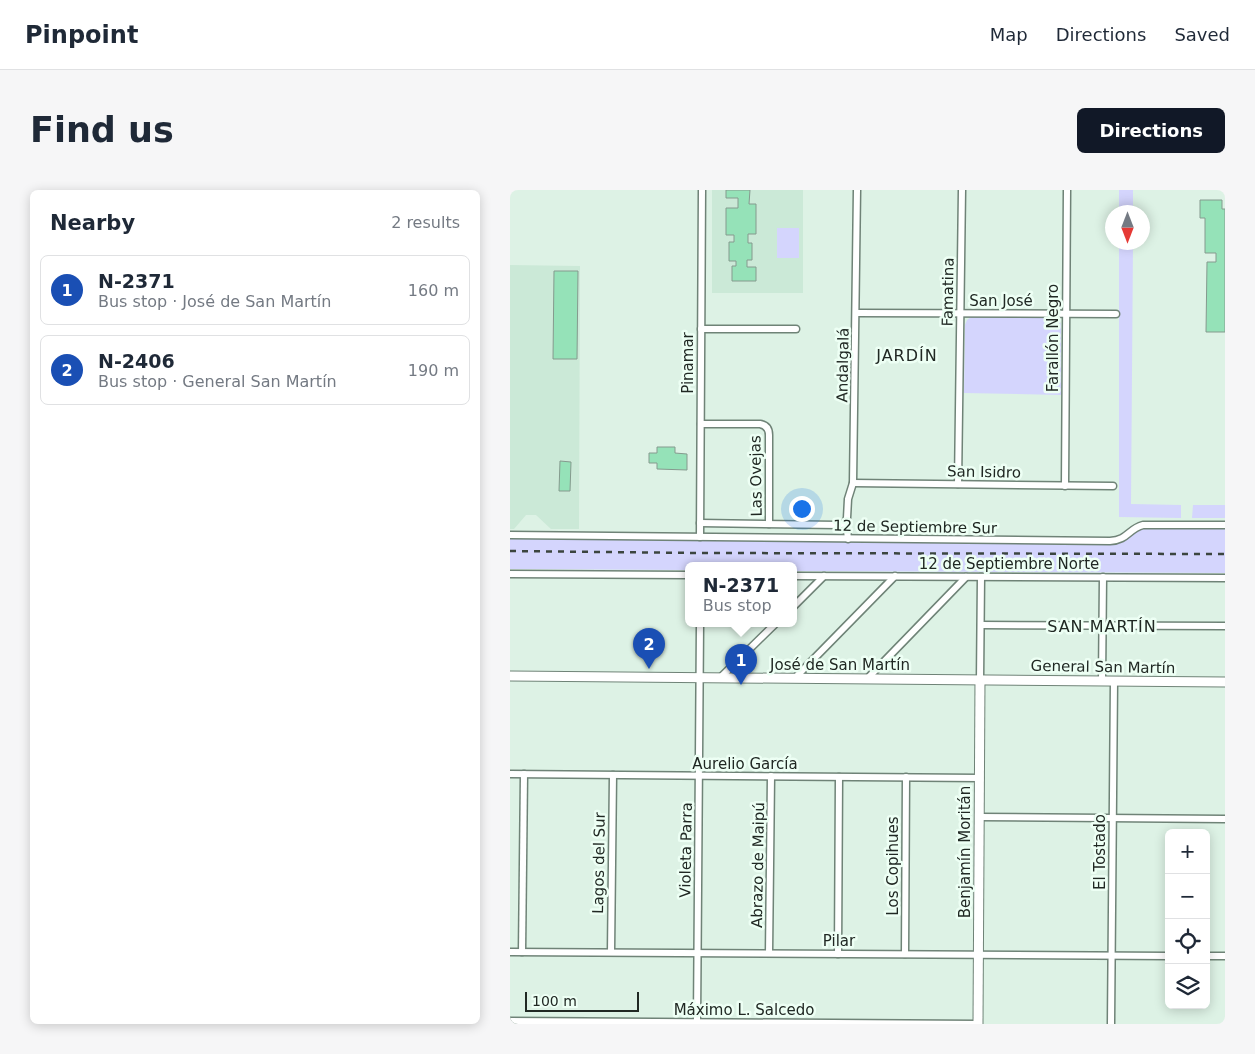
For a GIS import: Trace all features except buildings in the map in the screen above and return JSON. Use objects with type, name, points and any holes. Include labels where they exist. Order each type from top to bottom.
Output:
[{"type":"main road","points":[[510,676],[700,677]]},
{"type":"main road","name":"José de San Martín","points":[[700,677],[980,680]]},
{"type":"main road","name":"General San Martín","points":[[980,680],[1225,682]]},
{"type":"main road","name":"Benjamín Moritán","points":[[978,1024],[980,680]]},
{"type":"street","name":"Pinamar","points":[[700,537],[702,190]]},
{"type":"street","name":"Andalgalá","points":[[848,538],[845,523],[848,499],[854,483],[857,190]]},
{"type":"street","name":"Famatina","points":[[958,484],[962,190]]},
{"type":"street","name":"Farallón Negro","points":[[1065,486],[1067,190]]},
{"type":"street","name":"San José","points":[[856,313],[1116,314]]},
{"type":"street","points":[[701,329],[796,329]]},
{"type":"street","name":"Las Ovejas","points":[[700,424],[760,424],[768,428],[769,524]]},
{"type":"street","name":"San Isidro","points":[[854,483],[1113,486]]},
{"type":"street","points":[[700,523],[840,525],[845,523]]},
{"type":"street","name":"12 de Septiembre Sur","points":[[510,535],[1110,541],[1120,539],[1142,526],[1225,526]]},
{"type":"street","points":[[510,574],[685,575]]},
{"type":"street","name":"12 de Septiembre Norte","points":[[797,576],[1225,578]]},
{"type":"street","points":[[797,603],[824,576]]},
{"type":"street","points":[[794,678],[895,576]]},
{"type":"street","points":[[867,679],[966,577]]},
{"type":"street","points":[[980,680],[981,577]]},
{"type":"street","points":[[1102,681],[1103,578]]},
{"type":"street","points":[[981,626],[1225,626]]},
{"type":"street","points":[[700,627],[700,677]]},
{"type":"street","points":[[720,678],[772,627]]},
{"type":"street","name":"Violeta Parra","points":[[696,1022],[700,677]]},
{"type":"street","name":"El Tostado","points":[[1111,1024],[1114,681]]},
{"type":"street","name":"Aurelio García","points":[[510,774],[980,778]]},
{"type":"street","points":[[522,952],[524,774]]},
{"type":"street","name":"Lagos del Sur","points":[[611,952],[613,775]]},
{"type":"street","name":"Abrazo de Maipú","points":[[770,954],[771,776]]},
{"type":"street","points":[[838,954],[839,777]]},
{"type":"street","name":"Los Copihues","points":[[905,954],[906,777]]},
{"type":"street","points":[[980,817],[1225,819]]},
{"type":"street","name":"Pilar","points":[[510,952],[1165,956]]},
{"type":"street","points":[[1210,956],[1225,956]]},
{"type":"street","name":"Máximo L. Salcedo","points":[[510,1021],[978,1024]]},
{"type":"shaded area","points":[[712,190],[803,190],[803,293],[712,293]]},
{"type":"shaded area","points":[[1119,190],[1133,190],[1133,205],[1119,205]]},
{"type":"shaded area","points":[[777,228],[799,228],[799,258],[777,258]]},
{"type":"shaded area","points":[[1119,250],[1133,250],[1131,504],[1181,505],[1181,518],[1119,517]]},
{"type":"shaded area","points":[[510,265],[580,266],[579,529],[551,529],[536,515],[526,515],[514,529],[510,529]]},
{"type":"shaded area","points":[[971,317],[1053,318],[1059,321],[1061,327],[1061,395],[964,393],[965,325]]},
{"type":"shaded area","points":[[1193,505],[1225,505],[1225,518],[1192,518]]},
{"type":"shaded area","points":[[1143,529],[1225,529],[1225,573],[797,571],[797,562],[685,562],[685,570],[510,569],[510,538],[1114,543],[1123,540]]},
{"type":"railway","points":[[510,551],[1225,554]]},
{"type":"place","name":"N-2406","points":[[649,669]]},
{"type":"place","name":"N-2371","points":[[741,685]]},
{"type":"district","name":"JARDÍN","points":[[907,355]]},
{"type":"district","name":"SAN MARTÍN","points":[[1102,626]]}]
